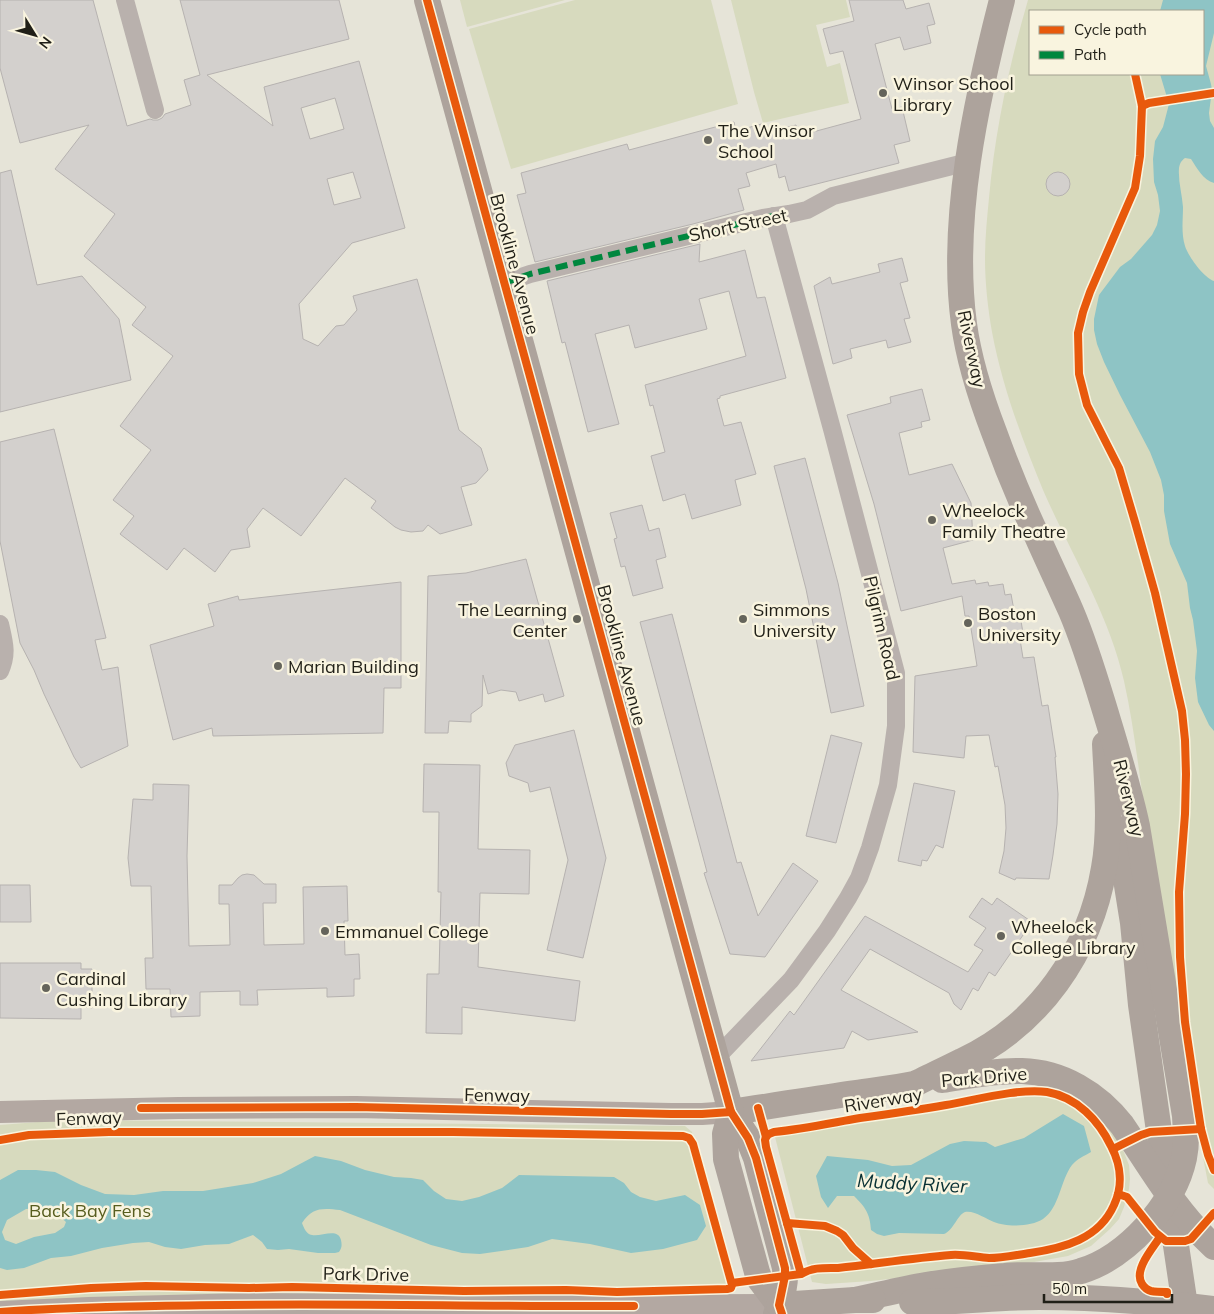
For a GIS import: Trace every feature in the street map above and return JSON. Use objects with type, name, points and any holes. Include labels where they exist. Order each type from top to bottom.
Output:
[{"type":"highway","name":"Brookline Avenue","points":[[427,0],[731,1112],[748,1138],[756,1158],[785,1268],[779,1311]]},
{"type":"highway","name":"Riverway","points":[[856,1300],[927,1285],[1005,1276],[1064,1275],[1081,1271],[1103,1262],[1127,1245],[1163,1204],[1180,1172],[1184,1156],[1185,1116],[1137,826],[1126,780],[1086,646],[1009,472],[989,418],[964,326],[960,274],[961,231],[968,162],[980,95],[1002,0]]},
{"type":"highway","name":"Riverway","points":[[731,1112],[916,1083],[979,1053],[1014,1029],[1031,1014],[1049,993],[1073,956],[1086,930],[1094,910],[1104,868],[1107,827],[1106,762],[1096,680]]},
{"type":"highway","points":[[1106,762],[1132,923],[1144,1024],[1185,1306]]},
{"type":"highway","name":"Park Drive","points":[[916,1083],[1012,1071],[1037,1072],[1068,1081],[1094,1097],[1115,1116],[1168,1195],[1186,1218],[1214,1247]]},
{"type":"highway","name":"Park Drive","points":[[779,1311],[856,1300],[926,1302],[1039,1297],[1096,1299],[1214,1309]]},
{"type":"main road","name":"Fenway","points":[[0,1112],[356,1107],[678,1114],[731,1112]]},
{"type":"main road","name":"Park Drive","points":[[0,1312],[89,1308],[226,1309],[358,1304],[493,1310],[779,1311]]},
{"type":"street","points":[[125,0],[155,110]]},
{"type":"street","name":"Short Street","points":[[504,283],[530,274],[763,218],[807,210],[833,196],[968,162]]},
{"type":"street","name":"Pilgrim Road","points":[[716,1057],[791,980],[827,931],[859,878],[886,794],[896,726],[896,673],[774,216]]},
{"type":"street","points":[[0,624],[5,651],[4,661],[0,670]]},
{"type":"green space","points":[[460,0],[565,0],[467,27]]},
{"type":"green space","points":[[575,0],[711,0],[738,104],[511,169],[469,29]]},
{"type":"green space","points":[[731,0],[846,0],[850,17],[816,25],[827,67],[840,63],[849,103],[763,123]]},
{"type":"green space","points":[[1028,0],[1214,0],[1214,1189],[1208,1183],[1183,1055],[1124,681],[1099,607],[1043,490],[1013,412],[992,332],[987,296],[985,244],[999,123],[1009,74]]},
{"type":"green space","points":[[1044,1085],[1088,1106],[1119,1140],[1129,1165],[1129,1189],[1119,1219],[1091,1246],[1068,1256],[1023,1264],[871,1281],[826,1284],[812,1282],[775,1137],[972,1102],[995,1095],[1022,1095]]},
{"type":"green space","name":"Back Bay Fens","points":[[63,1120],[685,1126],[692,1132],[735,1286],[732,1293],[729,1294],[0,1304],[0,1125]]},
{"type":"water","points":[[1163,0],[1214,0],[1214,33],[1206,66],[1212,90],[1209,113],[1210,121],[1214,128],[1214,183],[1203,176],[1191,159],[1185,158],[1183,160],[1179,173],[1185,246],[1197,266],[1206,276],[1214,281],[1214,731],[1198,702],[1195,678],[1197,651],[1187,583],[1170,544],[1161,480],[1150,452],[1104,362],[1094,330],[1094,319],[1099,295],[1120,267],[1131,259],[1152,235],[1157,225],[1160,211],[1154,182],[1153,159],[1155,141],[1163,127],[1169,104],[1160,75],[1204,75],[1204,10],[1160,10]]},
{"type":"water","name":"Muddy River","points":[[1063,1114],[1084,1126],[1091,1152],[1078,1159],[1072,1165],[1053,1208],[1049,1214],[1038,1222],[1025,1225],[1005,1225],[976,1213],[965,1212],[944,1234],[899,1233],[884,1236],[871,1230],[866,1211],[854,1196],[837,1196],[828,1208],[821,1197],[816,1176],[827,1156],[868,1160],[892,1166],[911,1165],[950,1144],[964,1141],[986,1142],[995,1147],[1024,1138]]},
{"type":"water","points":[[315,1156],[341,1161],[365,1170],[394,1177],[423,1180],[446,1199],[462,1201],[502,1188],[519,1175],[614,1177],[624,1183],[631,1192],[640,1197],[656,1201],[685,1195],[700,1205],[706,1226],[697,1240],[663,1249],[631,1253],[590,1244],[552,1239],[528,1247],[480,1254],[462,1253],[431,1245],[340,1210],[323,1209],[314,1211],[302,1223],[310,1234],[333,1233],[339,1236],[342,1245],[339,1252],[318,1253],[289,1249],[267,1249],[253,1235],[229,1244],[181,1249],[149,1242],[133,1243],[71,1256],[51,1258],[24,1268],[7,1270],[0,1268],[0,1180],[18,1170],[55,1172],[105,1194],[134,1195],[163,1191],[203,1191],[253,1183],[281,1174]],"holes":[[[44,1208],[55,1212],[66,1222],[64,1227],[55,1233],[34,1237],[16,1244],[5,1240],[2,1232],[7,1220],[26,1209]]]},
{"type":"building","points":[[0,0],[93,0],[127,126],[150,119],[158,120],[165,114],[191,105],[184,80],[200,75],[180,0],[339,0],[349,39],[207,75],[273,126],[264,87],[359,61],[405,228],[352,243],[299,304],[303,339],[318,346],[336,326],[344,325],[357,310],[353,296],[417,279],[459,430],[481,448],[488,470],[476,483],[461,487],[472,525],[440,534],[428,525],[423,531],[411,532],[401,530],[371,508],[376,501],[345,478],[301,536],[263,508],[247,529],[250,547],[231,550],[215,572],[184,548],[167,570],[120,534],[134,516],[113,500],[151,450],[120,426],[173,356],[132,325],[146,307],[84,256],[115,214],[55,169],[89,125],[20,143],[0,68]],"holes":[[[335,98],[344,129],[310,139],[301,108]],[[353,172],[361,198],[334,205],[327,179]]]},
{"type":"building","points":[[849,0],[903,0],[906,9],[929,3],[935,24],[927,26],[931,43],[904,50],[900,37],[875,44],[892,109],[902,107],[910,141],[894,145],[899,163],[789,191],[785,176],[779,178],[776,164],[746,173],[750,186],[738,189],[744,210],[535,262],[517,195],[526,193],[521,173],[627,144],[629,150],[734,122],[736,131],[765,123],[768,132],[796,125],[798,136],[861,119],[843,51],[830,54],[823,29],[854,21]]},
{"type":"building","points":[[11,170],[37,285],[82,276],[119,319],[131,380],[0,412],[0,173]]},
{"type":"building","points":[[1058,172],[1067,175],[1070,184],[1067,193],[1058,196],[1049,193],[1046,184],[1049,175]]},
{"type":"building","points":[[700,244],[699,262],[745,250],[757,298],[765,297],[786,378],[720,396],[717,399],[724,426],[741,422],[756,474],[735,480],[741,505],[692,519],[685,494],[663,501],[651,456],[665,452],[653,405],[650,406],[645,385],[746,356],[729,291],[699,299],[707,329],[635,348],[629,325],[595,334],[619,424],[588,432],[565,342],[562,343],[547,281]]},
{"type":"building","points":[[902,258],[908,281],[900,283],[910,318],[904,319],[911,342],[888,348],[886,340],[850,349],[852,358],[833,364],[814,286],[830,277],[832,284],[880,272],[878,264]]},
{"type":"building","points":[[922,389],[930,420],[921,422],[922,427],[899,433],[909,475],[952,464],[971,503],[973,540],[943,548],[952,584],[975,580],[976,584],[988,582],[989,586],[1003,584],[1005,595],[1011,594],[1015,616],[1020,615],[1023,633],[1019,633],[1023,658],[1034,657],[1042,706],[1048,705],[1056,757],[1058,794],[1057,824],[1049,879],[1016,878],[1015,880],[999,873],[1004,851],[1005,805],[998,766],[995,767],[989,735],[966,736],[964,758],[913,752],[915,676],[977,666],[969,616],[965,616],[962,596],[901,611],[874,504],[847,415],[891,403],[890,397]]},
{"type":"building","points":[[54,429],[106,638],[95,640],[102,670],[118,667],[128,746],[81,768],[20,643],[0,541],[0,442]]},
{"type":"building","points":[[805,458],[838,583],[864,706],[831,713],[806,589],[774,466]]},
{"type":"building","points":[[642,505],[649,531],[659,528],[666,557],[656,560],[663,588],[633,596],[625,566],[621,567],[614,539],[617,538],[610,513]]},
{"type":"building","points":[[526,559],[564,696],[545,702],[543,694],[519,701],[516,692],[501,690],[488,694],[483,675],[482,706],[471,714],[471,722],[449,721],[448,733],[425,733],[428,576],[466,573]]},
{"type":"building","name":"Marian Building","points":[[401,582],[401,688],[384,688],[383,733],[213,736],[212,728],[173,740],[150,645],[214,626],[208,604],[238,596],[239,600]]},
{"type":"building","points":[[672,614],[737,863],[741,862],[758,916],[793,863],[818,881],[765,957],[730,954],[704,873],[707,872],[640,622]]},
{"type":"building","points":[[574,730],[606,858],[583,958],[547,950],[568,860],[550,787],[530,792],[528,783],[509,776],[506,763],[515,745]]},
{"type":"building","points":[[831,735],[862,743],[836,843],[806,836]]},
{"type":"building","points":[[424,764],[480,765],[478,849],[530,850],[529,894],[480,893],[478,967],[580,981],[575,1021],[462,1007],[462,1034],[426,1033],[427,974],[439,974],[441,892],[438,892],[439,812],[423,812]]},
{"type":"building","points":[[914,783],[955,791],[943,848],[936,845],[927,861],[922,860],[921,866],[898,861]]},
{"type":"building","points":[[153,784],[189,785],[187,856],[189,946],[230,945],[229,904],[219,904],[219,885],[232,885],[242,875],[254,875],[264,884],[276,884],[276,903],[263,903],[264,945],[304,944],[303,887],[347,886],[348,921],[344,921],[345,955],[359,954],[360,979],[354,979],[354,996],[327,997],[327,988],[257,990],[258,1005],[240,1005],[240,991],[200,992],[200,1016],[171,1017],[170,989],[146,989],[145,958],[153,958],[151,886],[131,886],[128,858],[133,799],[153,800]]},
{"type":"building","points":[[0,885],[30,885],[31,922],[0,922]]},
{"type":"building","points":[[982,898],[992,905],[997,898],[1032,922],[995,976],[989,972],[978,991],[973,988],[961,1010],[954,1004],[949,993],[870,949],[841,990],[918,1032],[868,1040],[852,1031],[844,1048],[751,1061],[790,1011],[794,1015],[865,916],[968,972],[983,950],[974,945],[986,928],[969,917]]},
{"type":"building","name":"Cardinal Cushing Library","points":[[0,963],[81,963],[81,969],[92,969],[92,1008],[81,1007],[81,1019],[0,1018]]},
{"type":"marked path","points":[[504,283],[530,274],[774,216]]},
{"type":"cycle path","points":[[427,0],[731,1112],[748,1138],[756,1158],[785,1268],[779,1305],[782,1314]]},
{"type":"cycle path","points":[[1135,75],[1142,106],[1140,156],[1135,188],[1083,312],[1078,333],[1079,374],[1087,405],[1119,468],[1155,593],[1182,711],[1186,774],[1179,892],[1180,957],[1185,1022],[1201,1129],[1214,1170]]},
{"type":"cycle path","points":[[1142,106],[1149,103],[1214,93]]},
{"type":"cycle path","points":[[732,1283],[801,1274],[819,1268],[838,1268],[951,1255],[999,1258],[1068,1245],[1090,1234],[1107,1217],[1117,1198],[1120,1183],[1119,1168],[1114,1153],[1106,1137],[1093,1119],[1068,1099],[1047,1092],[1036,1091],[997,1095],[935,1107],[774,1132],[766,1137]]},
{"type":"cycle path","points":[[141,1108],[356,1107],[671,1114],[731,1112]]},
{"type":"cycle path","points":[[758,1108],[766,1137],[766,1147],[801,1274]]},
{"type":"cycle path","points":[[1113,1149],[1150,1132],[1201,1129]]},
{"type":"cycle path","points":[[0,1140],[29,1135],[109,1132],[453,1132],[683,1136],[689,1138],[693,1144],[732,1285],[731,1288],[727,1289],[617,1292],[146,1286],[0,1295]]},
{"type":"cycle path","points":[[1118,1194],[1127,1197],[1155,1232],[1166,1241],[1185,1241],[1191,1239],[1214,1213]]},
{"type":"cycle path","points":[[787,1223],[825,1226],[837,1231],[871,1264]]},
{"type":"cycle path","points":[[1160,1237],[1145,1259],[1140,1272],[1140,1278],[1148,1290],[1167,1292],[1167,1294]]},
{"type":"cycle path","points":[[0,1312],[215,1305],[634,1306]]},
{"type":"place","name":"Winsor School Library","points":[[883,93]]},
{"type":"place","name":"The Winsor School","points":[[708,140]]},
{"type":"place","name":"Wheelock Family Theatre","points":[[932,520]]},
{"type":"place","name":"The Learning Center","points":[[577,619]]},
{"type":"place","name":"Simmons University","points":[[743,619]]},
{"type":"place","name":"Boston University","points":[[968,623]]},
{"type":"place","name":"Marian Building","points":[[278,666]]},
{"type":"place","name":"Emmanuel College","points":[[325,931]]},
{"type":"place","name":"Wheelock College Library","points":[[1001,936]]},
{"type":"place","name":"Cardinal Cushing Library","points":[[46,988]]}]
